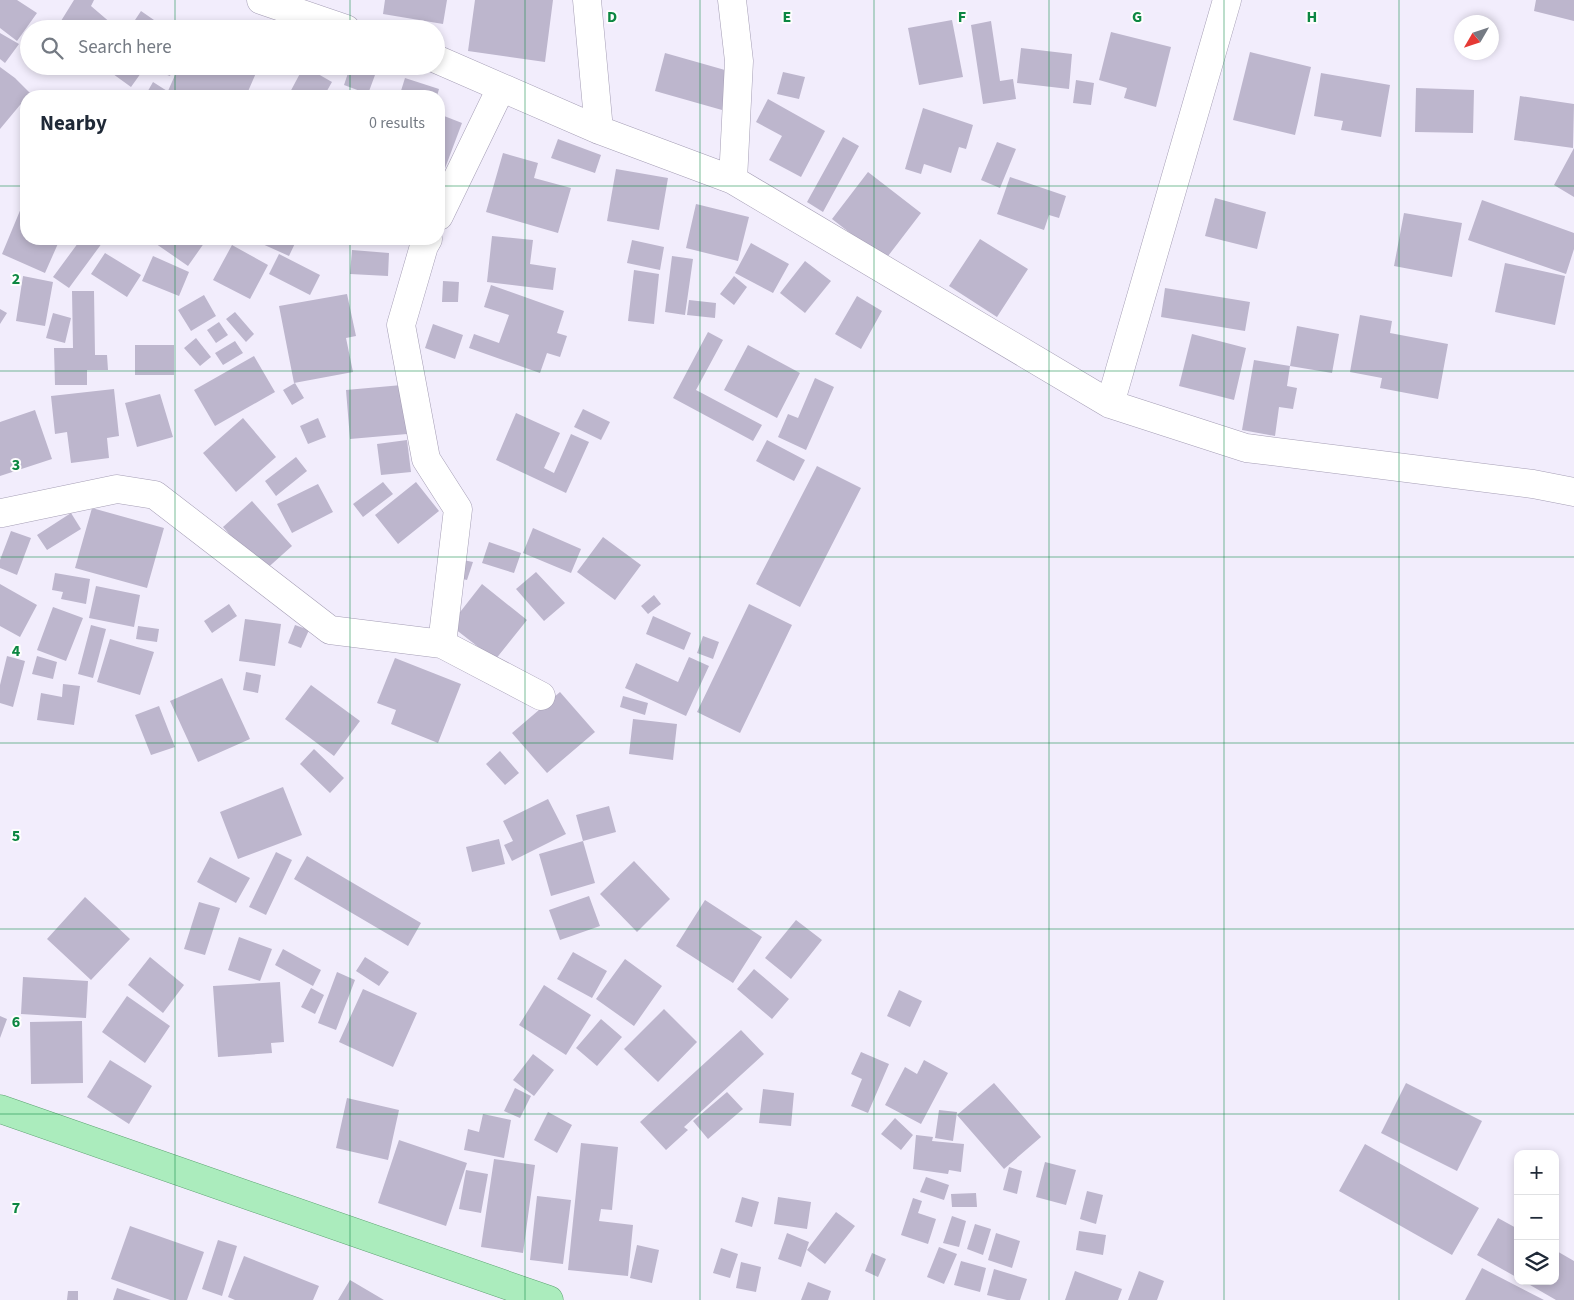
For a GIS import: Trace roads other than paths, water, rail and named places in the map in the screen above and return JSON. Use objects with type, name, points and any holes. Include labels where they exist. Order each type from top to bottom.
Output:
[{"type":"main road","points":[[0,1108],[549,1300]]},
{"type":"street","points":[[261,0],[320,20]]},
{"type":"street","points":[[586,0],[599,130]]},
{"type":"street","points":[[732,0],[739,61],[733,180]]},
{"type":"street","points":[[1110,404],[1227,0]]},
{"type":"street","points":[[445,63],[599,130],[733,180],[1110,404],[1246,448],[1533,484],[1574,492]]},
{"type":"street","points":[[445,204],[501,88]]},
{"type":"street","points":[[425,245],[401,325],[426,460],[458,509],[442,644]]},
{"type":"street","points":[[2,513],[117,489],[155,495],[330,630],[442,644],[541,696]]}]
